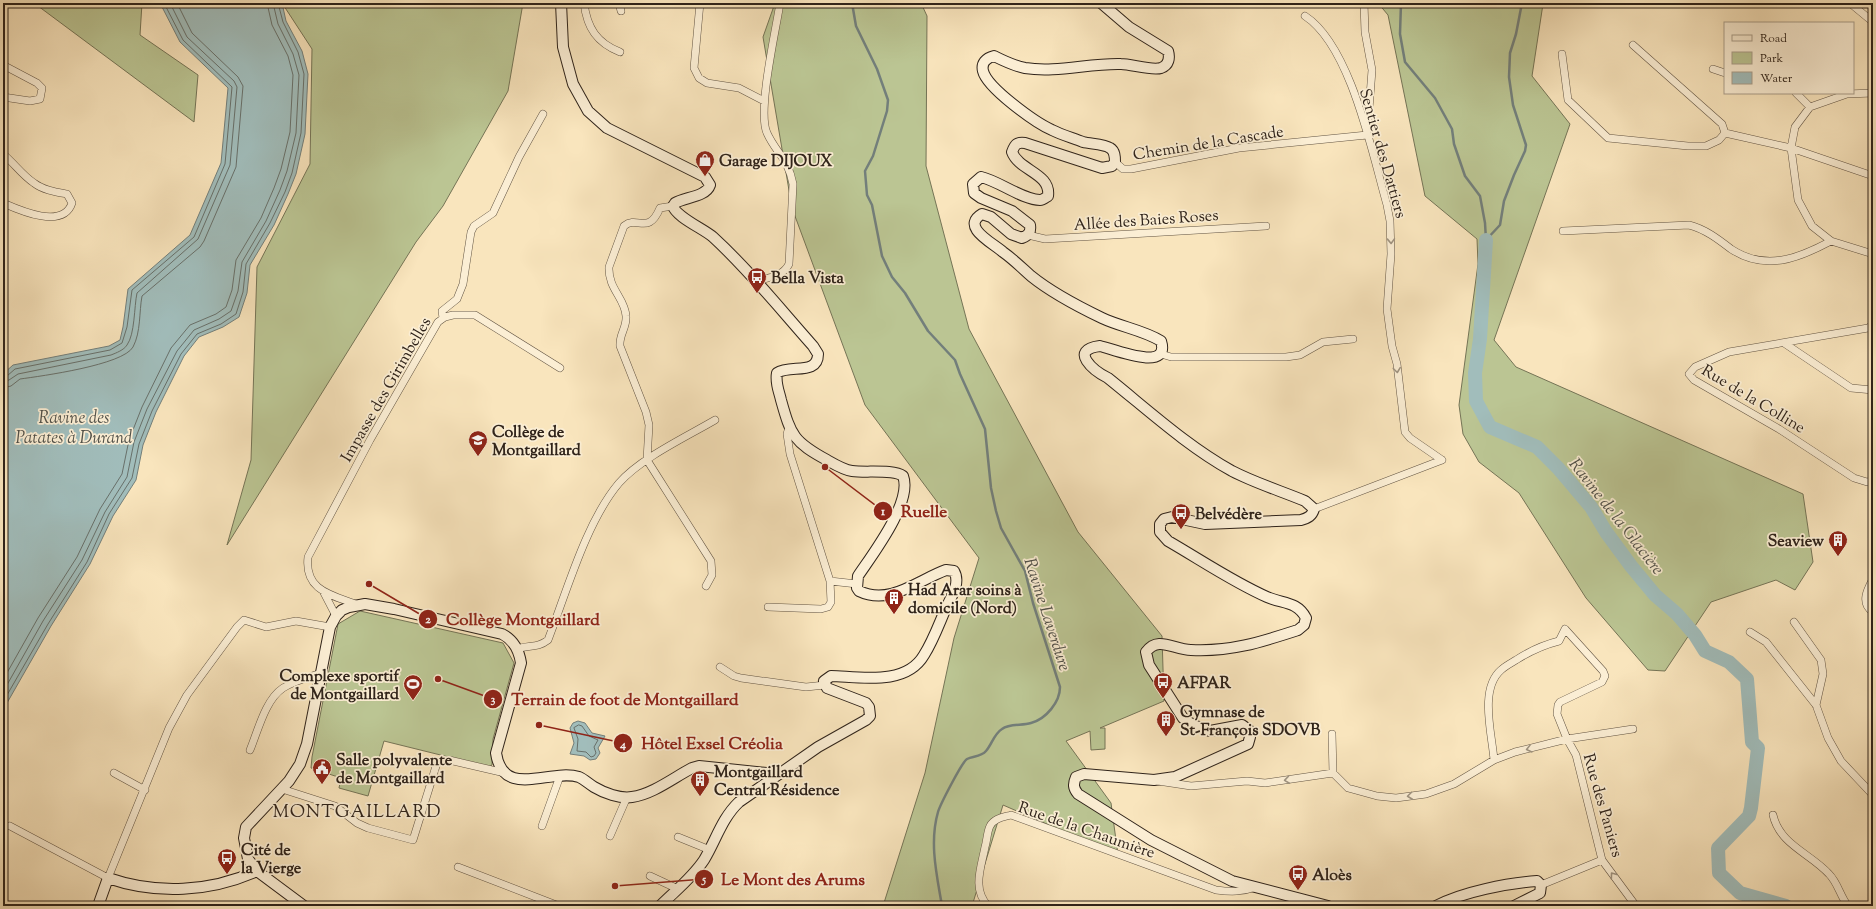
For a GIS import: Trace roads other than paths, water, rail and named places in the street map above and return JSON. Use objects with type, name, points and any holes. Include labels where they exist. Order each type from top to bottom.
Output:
[{"type":"main road","points":[[561,3],[563,47],[573,84],[588,111],[607,128],[694,170],[708,180],[710,185],[706,191],[684,198],[673,206],[677,214],[712,236],[814,346],[818,354],[816,363],[811,367],[787,369],[777,373],[776,384],[789,427],[796,439],[804,447],[850,471],[877,473],[893,472],[903,476],[904,489],[897,514],[858,576],[857,584],[859,591],[876,596],[898,593],[946,570],[954,572],[957,580],[952,596],[924,656],[915,666],[894,676],[831,676],[824,681],[827,688],[866,703],[869,707],[870,716],[866,720],[818,747],[777,774],[733,807],[721,826],[710,850],[694,873],[660,906]]},
{"type":"main road","points":[[1101,3],[1129,27],[1168,51],[1170,58],[1166,65],[1159,69],[1120,64],[1050,69],[1025,68],[1008,63],[994,56],[987,58],[983,63],[983,70],[985,76],[994,86],[1034,121],[1053,131],[1110,148],[1115,154],[1115,162],[1108,168],[1102,168],[1018,142],[1015,144],[1012,152],[1014,159],[1045,181],[1049,189],[1048,196],[1041,200],[1031,198],[989,179],[981,177],[973,184],[974,193],[981,198],[1012,211],[1030,225],[1030,230],[1028,236],[1022,238],[1010,234],[991,217],[982,214],[977,217],[974,222],[975,228],[980,235],[1003,251],[1052,290],[1103,318],[1152,335],[1161,341],[1163,346],[1161,354],[1158,357],[1148,358],[1100,346],[1094,347],[1089,350],[1085,357],[1087,363],[1096,372],[1108,378],[1191,445],[1233,471],[1305,501],[1314,509],[1308,517],[1301,520],[1205,524],[1172,517],[1164,519],[1160,524],[1160,532],[1168,541],[1249,589],[1270,598],[1297,606],[1306,618],[1304,625],[1298,630],[1243,647],[1188,650],[1158,643],[1151,645],[1146,652],[1149,665],[1183,718],[1193,725],[1210,731],[1242,725],[1250,730],[1248,744],[1175,777],[1154,780],[1090,773],[1076,777],[1073,784],[1074,790],[1151,840],[1232,881],[1324,904]]},
{"type":"main road","points":[[304,906],[257,871],[248,859],[244,838],[246,827],[289,781],[300,764],[307,744],[330,627],[336,616],[349,606],[379,606],[502,634],[509,638],[517,649],[521,663],[496,753],[500,767],[504,773],[511,777],[521,779],[560,776],[579,777],[602,791],[627,797],[647,794],[692,768],[699,766],[712,766],[777,774]]},
{"type":"main road","points":[[98,906],[108,878],[127,885],[146,888],[180,890],[240,878],[257,871]]},
{"type":"main road","points":[[1436,906],[1465,895],[1522,882],[1537,881],[1541,885],[1540,893],[1514,906]]},
{"type":"street","points":[[584,3],[587,20],[595,36],[610,48],[620,52]]},
{"type":"street","points":[[619,3],[621,11]]},
{"type":"street","points":[[700,3],[694,68],[698,78],[707,83],[739,88],[764,101]]},
{"type":"street","points":[[754,281],[779,275],[787,269],[789,264],[793,184],[790,171],[785,160],[766,133],[763,112],[780,3]]},
{"type":"street","points":[[1364,3],[1365,32],[1372,70],[1367,135]]},
{"type":"street","points":[[1850,3],[1873,22]]},
{"type":"street","name":"Sentier des Dattiers","points":[[1305,16],[1320,28],[1335,51],[1358,102],[1390,221],[1391,254],[1387,309],[1392,346],[1397,364],[1405,432],[1410,438],[1442,460],[1314,509]]},
{"type":"street","points":[[1632,46],[1722,124],[1725,133]]},
{"type":"street","points":[[1562,54],[1568,100],[1608,138],[1688,146],[1706,146],[1719,140],[1725,133]]},
{"type":"street","points":[[3,65],[38,84],[42,88],[42,94],[40,99],[30,101],[3,98]]},
{"type":"street","points":[[1712,69],[1724,73]]},
{"type":"street","points":[[1854,94],[1873,93]]},
{"type":"street","points":[[1797,94],[1810,107]]},
{"type":"street","points":[[1847,94],[1810,107],[1796,127],[1791,148],[1798,200],[1812,226],[1832,241],[1873,254]]},
{"type":"street","points":[[443,318],[442,311],[457,299],[464,284],[471,232],[474,226],[493,213],[542,114]]},
{"type":"street","points":[[1725,133],[1791,148],[1873,176]]},
{"type":"street","name":"Chemin de la Cascade","points":[[1115,162],[1123,169],[1131,169],[1239,148],[1367,135]]},
{"type":"street","points":[[3,154],[34,183],[44,188],[67,194],[72,203],[71,208],[62,214],[44,217],[28,214],[3,203]]},
{"type":"street","points":[[673,206],[660,208],[655,219],[650,222],[642,224],[631,222],[624,226],[609,266],[610,281],[626,315],[626,323],[620,337],[620,346],[641,399],[649,425],[647,460],[711,562],[712,575],[706,586]]},
{"type":"street","points":[[1563,231],[1689,225],[1704,230],[1741,255],[1749,259],[1758,260],[1794,259],[1832,241]]},
{"type":"street","name":"Allée des Baies Roses","points":[[1028,236],[1045,239],[1266,226]]},
{"type":"street","name":"Impasse des Girimbelles","points":[[336,616],[323,591],[311,580],[307,570],[308,557],[370,440],[438,322],[443,318],[455,314],[474,315],[560,368]]},
{"type":"street","name":"Rue de la Colline","points":[[1873,325],[1868,328],[1738,350],[1720,355],[1695,367],[1689,374],[1694,380],[1779,428],[1854,478],[1867,482],[1873,481]]},
{"type":"street","points":[[1161,354],[1171,357],[1286,357],[1300,354],[1323,342],[1353,339]]},
{"type":"street","points":[[1784,343],[1851,388],[1873,390]]},
{"type":"street","points":[[517,649],[524,646],[540,646],[548,640],[587,537],[602,506],[620,482],[647,460],[715,420]]},
{"type":"street","points":[[768,607],[821,609],[828,607],[831,602],[830,581],[790,454],[787,434],[789,427]]},
{"type":"street","points":[[1873,579],[1865,598],[1867,606],[1873,612]]},
{"type":"street","points":[[830,581],[857,584]]},
{"type":"street","name":"Impasse des Girimbelles","points":[[323,591],[358,605]]},
{"type":"street","points":[[10,826],[108,878],[169,728],[187,695],[226,640],[244,620],[266,627],[296,621],[330,627]]},
{"type":"street","points":[[1794,622],[1821,660],[1822,674],[1816,705]]},
{"type":"street","name":"Rue des Paniers","points":[[1494,760],[1488,709],[1492,683],[1501,669],[1536,648],[1559,641],[1565,629],[1603,671],[1604,676],[1602,682],[1560,702],[1558,705],[1557,714],[1567,739],[1576,755],[1602,860],[1636,906]]},
{"type":"street","points":[[1750,632],[1766,642],[1816,705],[1828,738],[1841,761],[1873,795]]},
{"type":"street","points":[[720,666],[734,676],[741,678],[806,687],[825,685]]},
{"type":"street","points":[[250,750],[266,709],[279,690],[287,685],[321,673]]},
{"type":"street","points":[[1332,734],[1333,774],[1348,788],[1377,796],[1396,798],[1426,794],[1454,784],[1494,760],[1515,752],[1567,739],[1633,729]]},
{"type":"street","points":[[282,789],[335,806],[357,823],[368,828],[413,840],[437,763],[449,760],[504,773]]},
{"type":"street","points":[[114,773],[145,790]]},
{"type":"street","points":[[1154,780],[1169,784],[1191,786],[1247,781],[1265,783],[1333,774]]},
{"type":"street","points":[[542,826],[560,776]]},
{"type":"street","points":[[610,836],[627,797]]},
{"type":"street","name":"Rue de la Chaumière","points":[[988,906],[982,899],[978,889],[978,878],[990,826],[1000,817],[1011,815],[1216,890],[1230,892],[1244,891],[1257,887]]},
{"type":"street","points":[[1773,815],[1776,826],[1782,835],[1832,877],[1848,906]]},
{"type":"street","points":[[678,837],[710,850]]},
{"type":"street","points":[[1541,885],[1602,860]]},
{"type":"street","points":[[458,867],[558,906]]},
{"type":"street","points":[[650,876],[678,889]]},
{"type":"street","points":[[1288,906],[1324,904]]},
{"type":"water","name":"Ravine des Patates à Durand","points":[[160,3],[282,3],[286,21],[302,51],[308,74],[305,134],[296,174],[288,194],[274,225],[250,265],[247,293],[239,317],[223,327],[199,337],[184,356],[156,412],[143,445],[136,480],[113,516],[90,564],[51,626],[3,710],[3,374],[13,365],[109,346],[120,340],[128,289],[190,235],[221,163],[228,88],[180,42]]},
{"type":"water","points":[[578,721],[585,723],[592,733],[605,736],[598,748],[600,753],[596,759],[590,760],[584,756],[570,754],[574,743],[570,728],[573,723]]},
{"type":"waterway","name":"Ravine Laverdure","points":[[852,3],[856,26],[877,69],[888,100],[887,111],[873,156],[865,171],[867,195],[872,205],[882,256],[892,277],[905,293],[928,331],[955,360],[985,429],[991,488],[996,511],[1001,528],[1025,571],[1033,603],[1060,687],[1058,698],[1047,714],[1037,721],[1009,726],[1002,729],[984,753],[967,759],[964,762],[951,784],[938,812],[934,836],[936,871],[942,906]]},
{"type":"waterway","points":[[1401,3],[1400,34],[1405,62],[1435,98],[1452,129],[1454,144],[1465,176],[1480,196],[1485,223],[1486,240]]},
{"type":"waterway","name":"Ravine de la Glacière","points":[[1486,240],[1500,225],[1504,201],[1525,151],[1526,145],[1513,105],[1509,77],[1510,53],[1516,34],[1522,3]]},
{"type":"waterway","name":"Ravine de la Glacière","points":[[1486,240],[1480,339],[1475,373],[1476,401],[1490,427],[1537,447],[1558,468],[1591,507],[1606,532],[1631,566],[1655,595],[1677,614],[1695,635],[1705,651],[1729,662],[1747,679],[1752,742],[1758,748],[1751,808],[1749,816],[1718,848],[1719,873],[1740,893],[1786,906]]},
{"type":"place","name":"Garage DIJOUX","points":[[705,177]]},
{"type":"place","name":"Bella Vista","points":[[757,294]]},
{"type":"place","name":"Collège de Montgaillard","points":[[478,457]]},
{"type":"place","name":"Ruelle","points":[[825,467]]},
{"type":"place","name":"Belvédère","points":[[1181,530]]},
{"type":"place","name":"Seaview","points":[[1838,557]]},
{"type":"place","name":"Collège Montgaillard","points":[[369,584]]},
{"type":"place","name":"Had Arar soins à domicile (Nord)","points":[[894,615]]},
{"type":"place","name":"Terrain de foot de Montgaillard","points":[[438,679]]},
{"type":"place","name":"AFPAR","points":[[1163,699]]},
{"type":"place","name":"Complexe sportif de Montgaillard","points":[[413,701]]},
{"type":"place","name":"Hôtel Exsel Créolia","points":[[539,725]]},
{"type":"place","name":"Gymnase de St-François SDOVB","points":[[1166,737]]},
{"type":"place","name":"Salle polyvalente de Montgaillard","points":[[322,785]]},
{"type":"place","name":"Montgaillard Central Résidence","points":[[700,797]]},
{"type":"place","name":"Cité de la Vierge","points":[[227,875]]},
{"type":"place","name":"Le Mont des Arums","points":[[615,886]]},
{"type":"place","name":"Aloès","points":[[1298,891]]},
{"type":"district","name":"MONTGAILLARD","points":[[357,811]]}]
